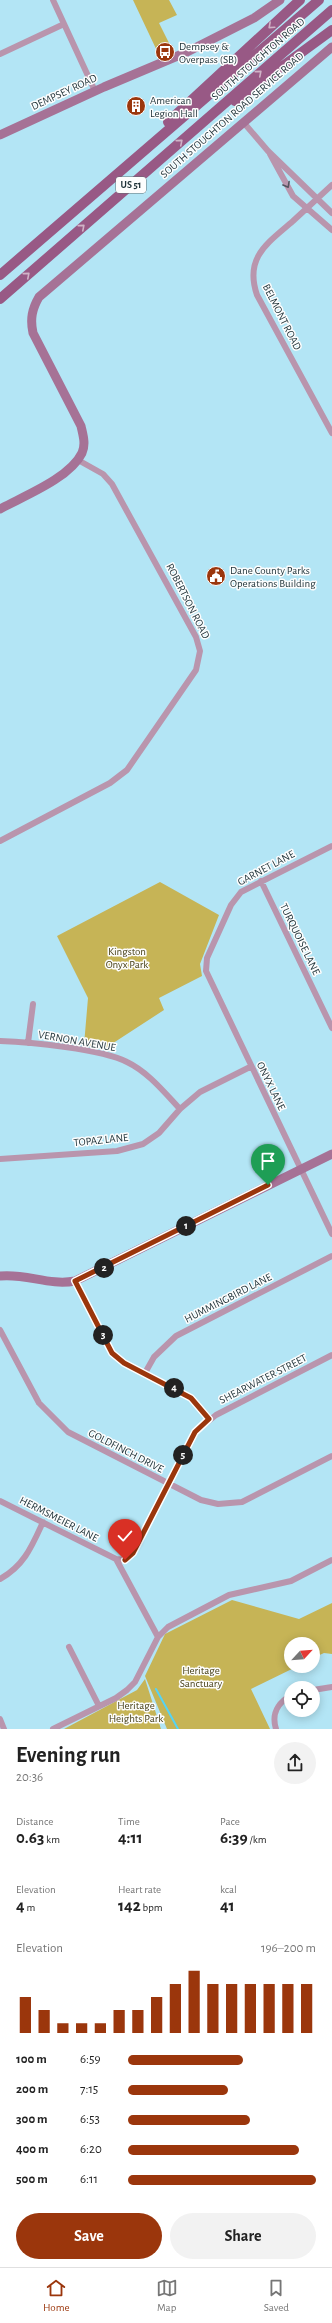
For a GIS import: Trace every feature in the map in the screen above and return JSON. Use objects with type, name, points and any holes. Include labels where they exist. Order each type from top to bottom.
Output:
[{"type":"main road","points":[[104,183],[199,91],[300,0]]},
{"type":"main road","name":"SOUTH STOUGHTON ROAD","points":[[0,275],[104,183],[319,0]]},
{"type":"main road","name":"SOUTH STOUGHTON ROAD","points":[[0,298],[332,10]]},
{"type":"main road","points":[[209,117],[251,91],[332,30]]},
{"type":"street","points":[[53,0],[95,91]]},
{"type":"street","name":"DEMPSEY ROAD","points":[[0,135],[139,72],[157,60],[188,45],[212,38],[259,15],[280,0]]},
{"type":"street","points":[[0,54],[64,24]]},
{"type":"street","name":"SOUTH STOUGHTON ROAD SERVICE ROAD","points":[[78,460],[83,452],[85,440],[81,426],[33,333],[31,318],[34,306],[44,292],[244,123],[332,46]]},
{"type":"street","points":[[244,123],[268,151],[332,213]]},
{"type":"street","points":[[268,151],[290,191],[306,209],[332,230]]},
{"type":"street","name":"BELMONT ROAD","points":[[332,185],[262,248],[255,262],[254,282],[257,295],[332,433]]},
{"type":"street","points":[[0,509],[62,475],[78,460]]},
{"type":"street","name":"ROBERTSON ROAD","points":[[0,841],[110,783],[127,770],[186,687],[196,670],[199,660],[199,647],[196,637],[112,484],[103,474],[78,460]]},
{"type":"street","name":"GARNET LANE","points":[[213,944],[236,896],[245,888],[332,846]]},
{"type":"street","name":"TURQUOISE LANE","points":[[261,881],[332,1028]]},
{"type":"street","name":"ONYX LANE","points":[[213,944],[207,958],[206,971],[250,1067],[332,1234]]},
{"type":"street","points":[[28,1043],[33,1004]]},
{"type":"street","name":"VERNON AVENUE","points":[[0,1041],[28,1043],[95,1053],[128,1062],[144,1073],[180,1109]]},
{"type":"street","name":"TOPAZ LANE","points":[[0,1159],[117,1151],[143,1144],[159,1133],[180,1109],[210,1086],[250,1067]]},
{"type":"street","points":[[0,1276],[11,1274],[59,1283],[75,1281],[332,1154]]},
{"type":"street","name":"HUMMINGBIRD LANE","points":[[145,1373],[154,1357],[176,1336],[332,1256]]},
{"type":"street","points":[[75,1281],[112,1353],[120,1360],[191,1398],[209,1419]]},
{"type":"street","name":"GOLDFINCH DRIVE","points":[[0,1330],[31,1390],[53,1419],[68,1432],[201,1500],[218,1504],[237,1502],[252,1498],[332,1456]]},
{"type":"street","name":"SHEARWATER STREET","points":[[116,1559],[127,1559],[133,1553],[195,1432],[209,1419],[332,1355]]},
{"type":"street","name":"HERMSMEIER LANE","points":[[0,1501],[116,1559]]},
{"type":"street","points":[[0,1579],[14,1570],[26,1557],[43,1522]]},
{"type":"street","points":[[116,1559],[158,1637]]},
{"type":"street","points":[[53,1729],[116,1698],[135,1682],[158,1637],[168,1627],[229,1595],[291,1582],[332,1560]]},
{"type":"street","points":[[69,1646],[99,1706]]},
{"type":"street","points":[[320,1689],[332,1687]]},
{"type":"street","points":[[276,1729],[274,1720],[276,1709],[284,1699]]},
{"type":"street","points":[[0,1719],[4,1729]]},
{"type":"green space","points":[[133,0],[169,0],[177,15],[159,23],[171,47],[158,53]]},
{"type":"green space","name":"Kingston Onyx Park","points":[[160,882],[219,915],[200,964],[202,976],[159,998],[164,1010],[104,1049],[84,1045],[88,998],[57,936]]},
{"type":"green space","name":"Heritage Sanctuary","points":[[232,1600],[299,1619],[332,1603],[332,1654],[324,1653],[320,1655],[320,1637],[284,1637],[284,1673],[251,1689],[270,1729],[167,1729],[145,1676],[165,1634]]},
{"type":"green space","name":"Heritage Heights Park","points":[[145,1679],[161,1729],[64,1729],[137,1690]]},
{"type":"waterway","points":[[156,1689],[178,1729]]},
{"type":"place","name":"Dempsey & Overpass (SB)","points":[[165,52]]},
{"type":"place","name":"American Legion Hall","points":[[136,106]]},
{"type":"place","name":"Dane County Parks Operations Building","points":[[216,576]]},
{"type":"route","points":[[125,1560],[133,1553],[143,1535],[195,1432],[209,1419],[191,1398],[124,1363],[112,1353],[75,1281],[85,1278],[268,1185]]}]
